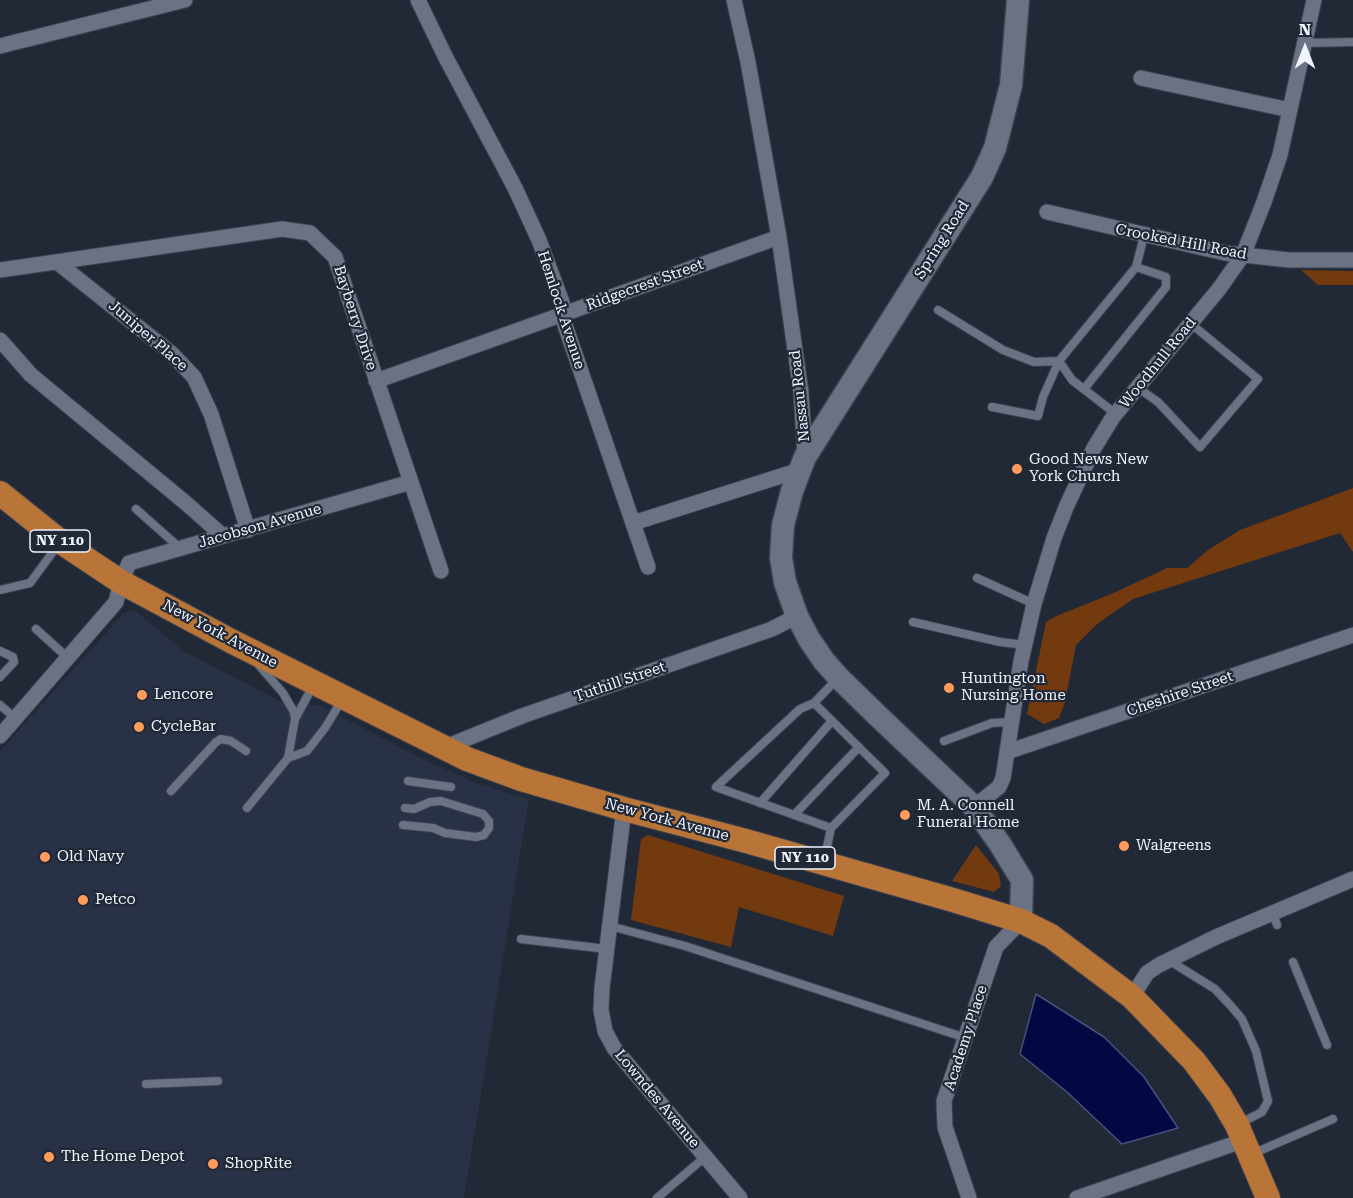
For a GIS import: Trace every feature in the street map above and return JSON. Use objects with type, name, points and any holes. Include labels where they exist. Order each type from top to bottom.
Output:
[{"type":"main road","name":"Spring Road","points":[[803,464],[986,167],[995,148],[1011,85],[1018,0]]},
{"type":"main road","name":"Nassau Road","points":[[803,464],[783,525],[781,558],[785,582],[796,616],[809,639],[838,678],[974,807],[1022,880],[1021,921]]},
{"type":"main road","name":"New York Avenue","points":[[1,495],[61,542],[121,582],[250,651],[443,748],[488,768],[624,809],[746,841],[1021,921],[1051,936],[1132,997],[1194,1061],[1220,1096],[1244,1140],[1268,1198]]},
{"type":"street","points":[[0,46],[185,0]]},
{"type":"street","name":"Hemlock Avenue","points":[[418,0],[520,198],[539,240],[562,302],[565,326],[648,567]]},
{"type":"street","name":"Nassau Road","points":[[734,0],[748,62],[779,237],[801,392],[803,464]]},
{"type":"street","name":"Woodhull Road","points":[[974,807],[999,787],[1003,778],[1025,645],[1035,604],[1066,506],[1094,448],[1116,414],[1191,323],[1243,255],[1280,155],[1314,0]]},
{"type":"street","points":[[1141,78],[1290,110]]},
{"type":"street","name":"Crooked Hill Road","points":[[1047,212],[1144,236],[1243,255],[1289,260],[1353,260]]},
{"type":"street","name":"Bayberry Drive","points":[[0,270],[282,229],[310,233],[335,257],[441,571]]},
{"type":"street","name":"Ridgecrest Street","points":[[376,381],[779,237]]},
{"type":"street","name":"Juniper Place","points":[[58,263],[171,353],[194,376],[211,414],[248,530]]},
{"type":"street","points":[[0,340],[31,375],[224,536]]},
{"type":"street","points":[[633,522],[803,464]]},
{"type":"street","name":"Jacobson Avenue","points":[[121,582],[129,563],[411,482]]},
{"type":"street","points":[[0,736],[116,602],[121,582]]},
{"type":"street","name":"Tuthill Street","points":[[443,748],[522,716],[772,629],[796,616]]},
{"type":"street","name":"Cheshire Street","points":[[1007,752],[1353,635]]},
{"type":"street","name":"Lowndes Avenue","points":[[624,809],[601,1010],[605,1031],[614,1048],[740,1198]]},
{"type":"street","points":[[1132,997],[1147,973],[1168,960],[1275,919],[1353,879]]},
{"type":"street","name":"Academy Place","points":[[969,1198],[945,1127],[945,1101],[996,947],[1021,921]]},
{"type":"street","points":[[1080,1198],[1244,1140]]},
{"type":"lane","points":[[1305,43],[1353,42]]},
{"type":"lane","points":[[992,407],[1038,416],[1043,397],[1059,361],[1136,267],[1144,236]]},
{"type":"lane","points":[[1084,389],[1166,286],[1166,277],[1136,267]]},
{"type":"lane","points":[[938,310],[1003,350],[1034,362],[1059,361]]},
{"type":"lane","points":[[1138,388],[1158,402],[1200,447],[1258,379],[1191,323]]},
{"type":"lane","points":[[1059,361],[1072,380],[1116,414]]},
{"type":"lane","points":[[136,509],[180,549]]},
{"type":"lane","points":[[0,590],[30,583],[61,542]]},
{"type":"lane","points":[[977,578],[1035,604]]},
{"type":"lane","points":[[913,622],[1000,642],[1025,645]]},
{"type":"lane","points":[[36,629],[68,658]]},
{"type":"lane","points":[[0,651],[13,657],[14,662],[0,677]]},
{"type":"lane","points":[[247,808],[288,758],[295,719],[287,698],[262,671],[250,651]]},
{"type":"lane","points":[[831,828],[716,787],[800,708],[813,703],[838,678]]},
{"type":"lane","points":[[295,719],[315,683]]},
{"type":"lane","points":[[288,758],[307,751],[325,728],[343,698]]},
{"type":"lane","points":[[813,703],[885,773],[831,828],[823,864]]},
{"type":"lane","points":[[0,705],[16,719]]},
{"type":"lane","points":[[760,803],[832,721]]},
{"type":"lane","points":[[944,741],[992,723],[1011,726]]},
{"type":"lane","points":[[171,790],[221,739],[231,741],[246,751]]},
{"type":"lane","points":[[794,815],[858,747]]},
{"type":"lane","points":[[408,781],[451,788]]},
{"type":"lane","points":[[404,825],[433,828],[446,833],[476,837],[484,835],[489,828],[489,821],[483,814],[441,801],[430,802],[414,809],[405,808]]},
{"type":"lane","points":[[609,926],[685,946],[966,1038]]},
{"type":"lane","points":[[521,939],[607,949]]},
{"type":"lane","points":[[1168,960],[1215,989],[1242,1019],[1256,1051],[1268,1101],[1244,1140]]},
{"type":"lane","points":[[1293,962],[1327,1045]]},
{"type":"lane","points":[[146,1084],[218,1081]]},
{"type":"lane","points":[[1244,1140],[1333,1119]]},
{"type":"lane","points":[[657,1198],[705,1157]]},
{"type":"shaded area","points":[[1301,270],[1353,271],[1353,285],[1318,285]]},
{"type":"shaded area","points":[[1353,488],[1353,552],[1340,533],[1133,599],[1097,624],[1076,645],[1065,702],[1059,718],[1044,724],[1027,714],[1046,622],[1167,568],[1187,568],[1208,550],[1240,530]]},
{"type":"shaded area","points":[[131,610],[137,612],[183,651],[286,704],[319,705],[425,760],[476,783],[529,799],[464,1198],[0,1198],[0,751],[124,613]]},
{"type":"shaded area","points":[[648,835],[844,896],[833,936],[739,907],[731,947],[631,920],[641,839]]},
{"type":"shaded area","points":[[976,845],[999,874],[1001,886],[994,892],[952,881]]},
{"type":"shaded area","points":[[1036,994],[1104,1037],[1144,1077],[1178,1128],[1122,1144],[1067,1092],[1020,1054]]},
{"type":"place","name":"Good News New York Church","points":[[1017,469]]},
{"type":"place","name":"Huntington Nursing Home","points":[[949,688]]},
{"type":"place","name":"Lencore","points":[[142,695]]},
{"type":"place","name":"CycleBar","points":[[139,727]]},
{"type":"place","name":"M. A. Connell Funeral Home","points":[[905,815]]},
{"type":"place","name":"Walgreens","points":[[1124,846]]},
{"type":"place","name":"Old Navy","points":[[45,857]]},
{"type":"place","name":"Petco","points":[[83,900]]},
{"type":"place","name":"The Home Depot","points":[[49,1157]]},
{"type":"place","name":"ShopRite","points":[[213,1164]]}]
